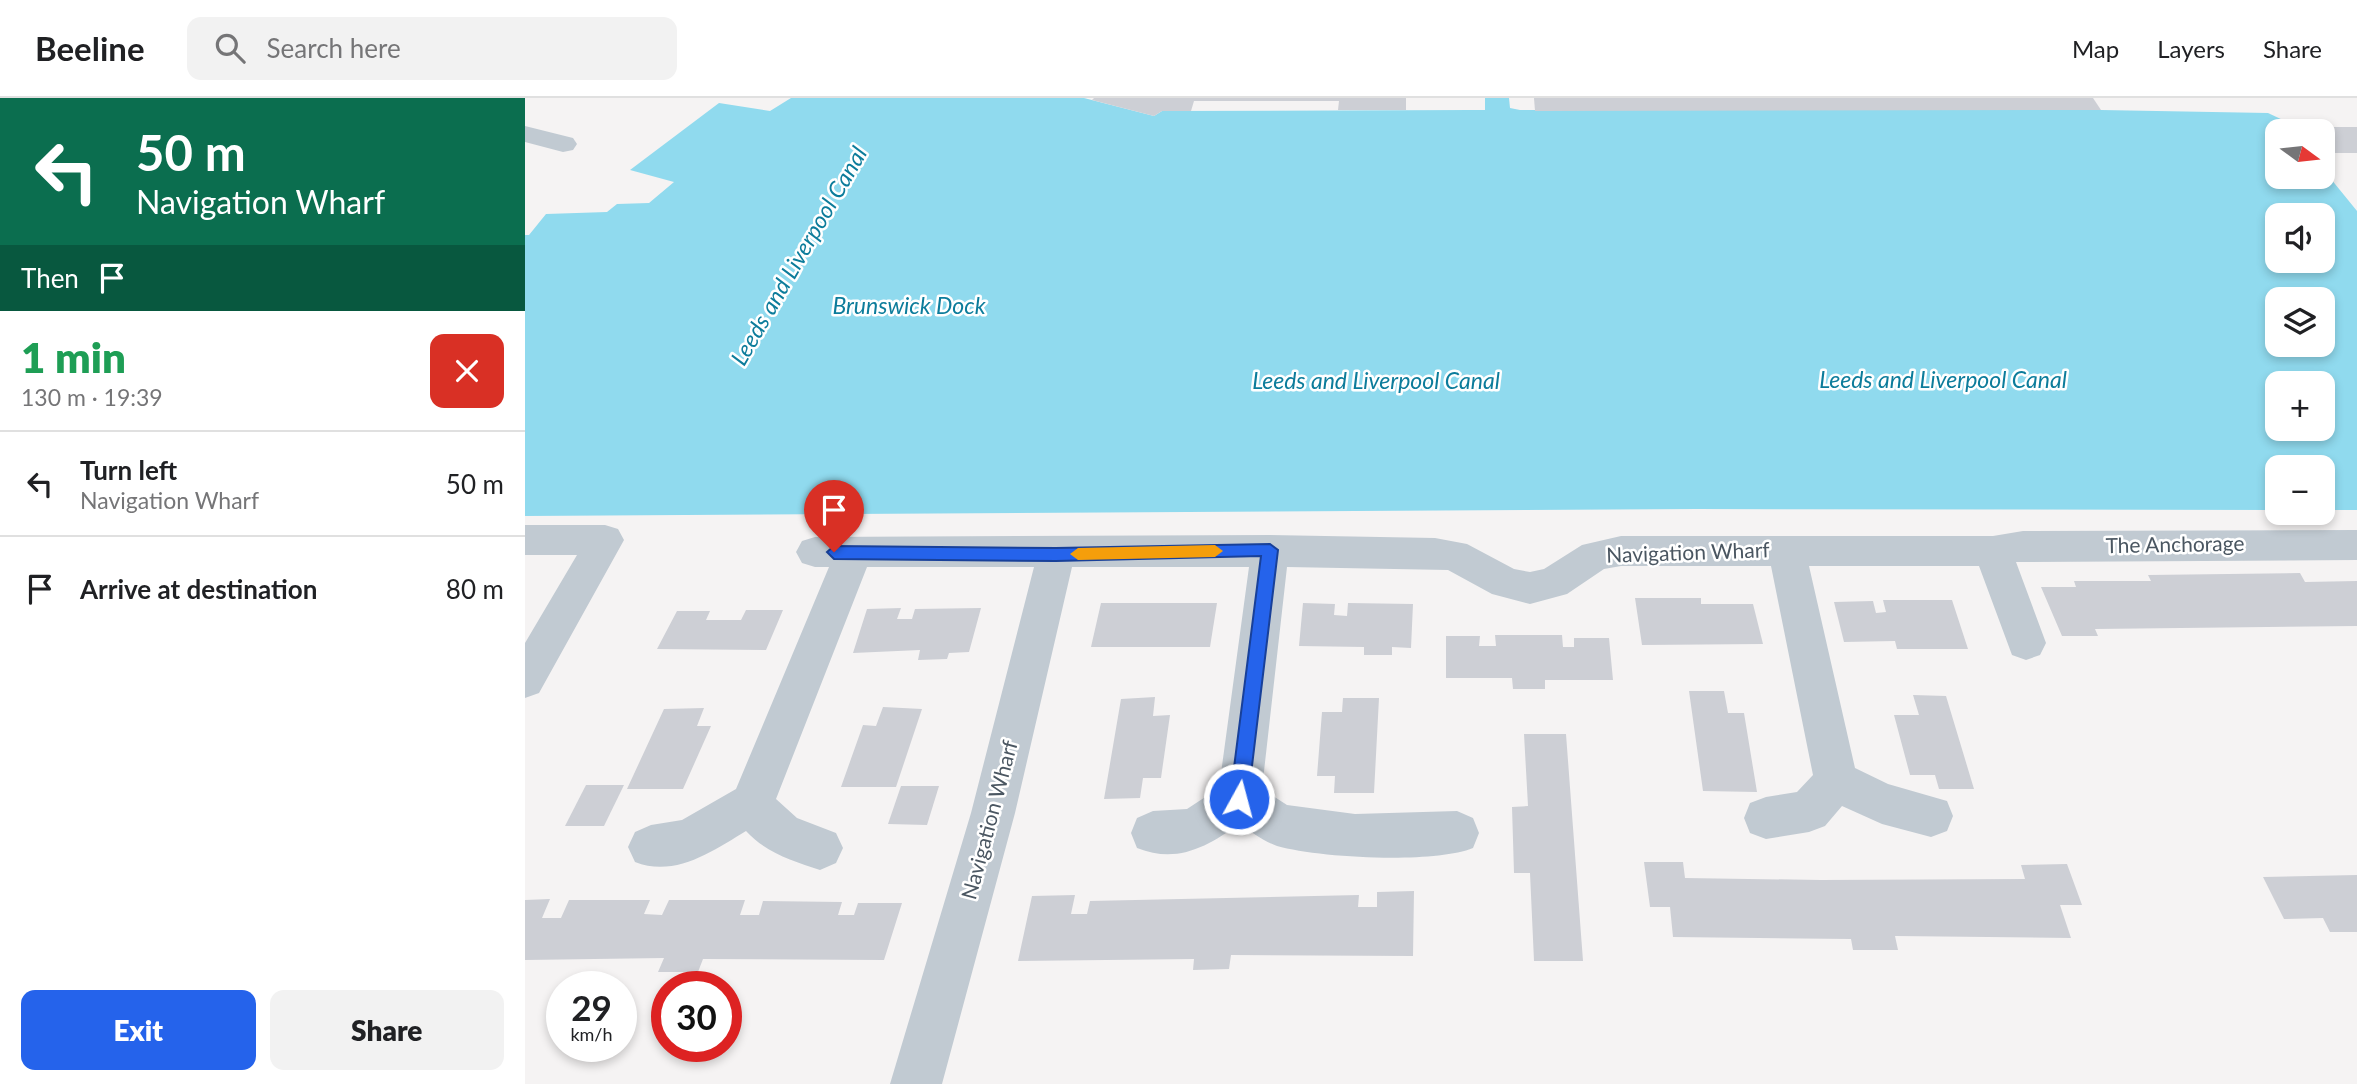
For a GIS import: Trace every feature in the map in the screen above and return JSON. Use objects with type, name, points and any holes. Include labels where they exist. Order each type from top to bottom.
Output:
[{"type":"street","points":[[525,134],[563,144]]},
{"type":"street","points":[[525,540],[605,540],[525,680]]},
{"type":"street","name":"The Anchorage","points":[[1993,551],[2023,547],[2357,545]]},
{"type":"street","points":[[1153,833],[1194,830],[1239,799],[1270,550]]},
{"type":"street","name":"Navigation Wharf","points":[[815,552],[1056,554],[1270,550],[1454,555],[1506,583],[1530,588],[1553,583],[1595,556],[1621,551],[1993,551]]},
{"type":"street","name":"Navigation Wharf","points":[[1787,551],[1836,781]]},
{"type":"street","points":[[1993,551],[2027,643]]},
{"type":"street","points":[[651,846],[688,841],[751,804],[854,553]]},
{"type":"street","name":"Navigation Wharf","points":[[916,1084],[993,813],[1056,554]]},
{"type":"street","points":[[1766,818],[1809,811],[1836,781],[1882,803],[1931,816]]},
{"type":"street","points":[[1239,799],[1279,825],[1355,836],[1457,833]]},
{"type":"street","points":[[751,804],[781,835],[820,848]]},
{"type":"water","name":"Brunswick Dock","points":[[791,98],[1084,98],[1154,116],[1162,111],[1485,110],[1485,98],[1509,98],[1510,108],[1520,110],[2101,110],[2268,113],[2281,119],[2265,119],[2265,189],[2335,189],[2335,184],[2357,211],[2357,510],[2335,510],[2335,455],[2265,455],[2265,510],[1697,509],[525,516],[525,235],[529,235],[546,214],[607,212],[617,204],[649,203],[674,182],[630,170],[719,103],[770,111]]},
{"type":"building","points":[[1406,98],[1406,110],[1338,110],[1339,101],[1194,101],[1191,111],[1162,111],[1154,116],[1092,100]]},
{"type":"building","points":[[1534,98],[2093,98],[2101,110],[1535,111]]},
{"type":"building","points":[[2335,127],[2357,127],[2357,153],[2335,153]]},
{"type":"building","points":[[2300,573],[2305,582],[2357,581],[2357,626],[2095,629],[2098,636],[2062,636],[2041,587],[2076,587],[2074,581],[2151,581],[2148,575]]},
{"type":"building","points":[[1635,598],[1701,598],[1701,604],[1753,604],[1763,644],[1642,645]]},
{"type":"building","points":[[1883,600],[1952,600],[1968,649],[1897,649],[1895,641],[1844,642],[1834,602],[1873,601],[1876,613],[1886,612]]},
{"type":"building","points":[[1101,603],[1217,603],[1210,647],[1091,647]]},
{"type":"building","points":[[1303,603],[1335,604],[1334,615],[1347,616],[1348,603],[1413,604],[1411,648],[1392,647],[1392,655],[1364,655],[1364,647],[1299,646]]},
{"type":"building","points":[[901,608],[897,619],[912,619],[915,609],[981,608],[969,652],[949,653],[947,659],[918,660],[920,650],[853,653],[867,609]]},
{"type":"building","points":[[746,610],[783,610],[766,650],[657,649],[677,611],[710,611],[706,620],[741,620]]},
{"type":"building","points":[[1495,635],[1562,635],[1563,647],[1574,647],[1574,638],[1609,638],[1613,680],[1545,680],[1545,689],[1513,689],[1512,678],[1446,678],[1446,636],[1480,636],[1479,646],[1496,646]]},
{"type":"building","points":[[1689,691],[1724,691],[1728,713],[1744,713],[1757,792],[1703,791]]},
{"type":"building","points":[[1913,695],[1946,696],[1974,789],[1939,789],[1935,775],[1910,775],[1894,715],[1919,715]]},
{"type":"building","points":[[1155,697],[1153,716],[1170,715],[1161,778],[1143,778],[1140,798],[1104,799],[1121,699]]},
{"type":"building","points":[[1343,698],[1379,698],[1374,793],[1334,793],[1335,776],[1317,776],[1322,712],[1342,712]]},
{"type":"building","points":[[883,707],[922,709],[896,787],[841,787],[863,725],[876,726]]},
{"type":"building","points":[[704,708],[697,726],[711,726],[683,789],[627,789],[664,709]]},
{"type":"building","points":[[1524,734],[1566,734],[1583,961],[1534,961],[1530,873],[1514,873],[1512,807],[1528,806]]},
{"type":"building","points":[[586,785],[624,785],[604,826],[565,826]]},
{"type":"building","points":[[901,786],[939,786],[927,825],[888,824]]},
{"type":"building","points":[[1644,862],[1683,862],[1685,878],[1821,880],[2025,879],[2021,865],[2067,864],[2082,905],[2060,905],[2071,938],[1895,936],[1898,950],[1853,950],[1851,939],[1673,937],[1670,907],[1650,907]]},
{"type":"building","points":[[2357,875],[2357,932],[2330,932],[2323,918],[2284,919],[2263,877]]},
{"type":"building","points":[[1414,891],[1413,956],[1231,955],[1229,969],[1193,970],[1194,959],[1018,961],[1032,896],[1075,895],[1071,914],[1087,914],[1090,901],[1359,895],[1358,907],[1377,907],[1377,892]]},
{"type":"building","points":[[550,899],[542,918],[561,918],[569,900],[650,900],[644,914],[662,915],[669,900],[745,900],[740,915],[759,915],[763,901],[842,902],[838,915],[854,915],[858,903],[902,903],[884,960],[703,959],[698,971],[658,971],[664,958],[525,960],[525,900]]},
{"type":"slow traffic","points":[[1078,554],[1215,551]]},
{"type":"route","points":[[834,552],[1056,554],[1270,550],[1239,799]]},
{"type":"water label","name":"Leeds and Liverpool Canal","points":[[799,256]]},
{"type":"water label","name":"Leeds and Liverpool Canal","points":[[1943,380]]},
{"type":"water label","name":"Leeds and Liverpool Canal","points":[[1376,381]]}]
